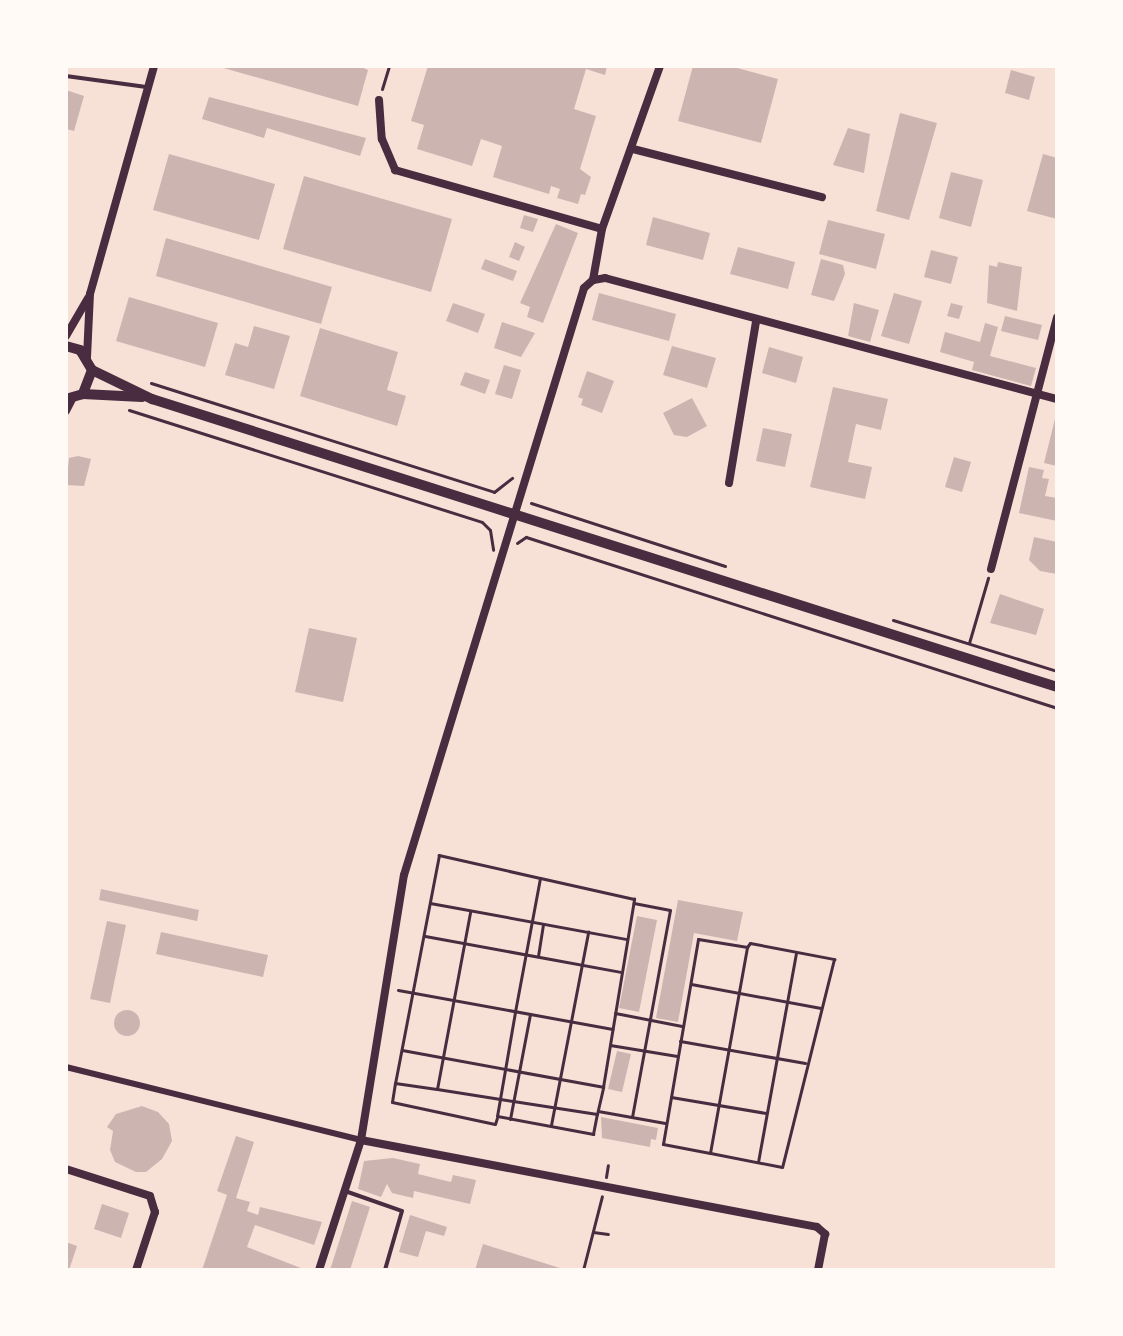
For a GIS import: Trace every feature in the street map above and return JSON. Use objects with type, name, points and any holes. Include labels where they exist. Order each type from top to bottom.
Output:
[{"type":"street","points":[[83,394],[92,370],[87,357],[90,294],[154,66]]},
{"type":"street","points":[[593,280],[602,229],[660,66]]},
{"type":"street","points":[[379,100],[382,139],[395,170],[602,229]]},
{"type":"street","points":[[633,149],[822,197]]},
{"type":"street","points":[[319,1270],[361,1140],[404,875],[508,555],[584,288],[593,280],[605,278],[756,322],[1057,399]]},
{"type":"street","points":[[66,336],[90,294]]},
{"type":"street","points":[[991,569],[1057,318]]},
{"type":"street","points":[[729,483],[756,322]]},
{"type":"street","points":[[66,346],[87,357]]},
{"type":"street","points":[[92,370],[152,399],[1057,687]]},
{"type":"street","points":[[66,411],[69,399],[83,394],[152,399]]},
{"type":"street","points":[[66,1067],[361,1140],[817,1227],[825,1234],[818,1270]]},
{"type":"street","points":[[66,1169],[150,1196],[155,1212],[136,1270]]},
{"type":"lane","points":[[66,76],[148,88]]},
{"type":"lane","points":[[345,1191],[402,1211],[385,1270]]},
{"type":"path","points":[[379,100],[389,66]]},
{"type":"path","points":[[147,382],[494,492],[512,478],[529,483],[530,502],[536,506],[735,570]]},
{"type":"path","points":[[125,409],[482,522],[490,530],[490,549],[508,555],[526,537],[1057,708]]},
{"type":"path","points":[[964,658],[991,569]]},
{"type":"path","points":[[882,617],[1057,671]]},
{"type":"path","points":[[540,878],[495,1124],[392,1102],[439,855],[540,878],[634,903],[670,910],[632,1117]]},
{"type":"path","points":[[430,903],[628,940]]},
{"type":"path","points":[[497,1116],[593,1134],[634,903]]},
{"type":"path","points":[[437,1089],[470,911]]},
{"type":"path","points":[[538,956],[543,925]]},
{"type":"path","points":[[551,1126],[588,932]]},
{"type":"path","points":[[424,936],[622,972]]},
{"type":"path","points":[[698,939],[796,952],[834,959],[805,1063],[782,1167],[663,1144],[698,939]]},
{"type":"path","points":[[710,1153],[747,947]]},
{"type":"path","points":[[758,1162],[796,952]]},
{"type":"path","points":[[690,984],[821,1008]]},
{"type":"path","points":[[386,987],[612,1029]]},
{"type":"path","points":[[615,1013],[683,1026]]},
{"type":"path","points":[[510,1119],[530,1014]]},
{"type":"path","points":[[680,1041],[805,1063]]},
{"type":"path","points":[[610,1045],[678,1056]]},
{"type":"path","points":[[401,1050],[603,1087]]},
{"type":"path","points":[[395,1083],[667,1124]]},
{"type":"path","points":[[671,1097],[767,1113]]},
{"type":"path","points":[[583,1270],[608,1165]]},
{"type":"path","points":[[593,1232],[608,1234]]},
{"type":"building","points":[[359,66],[368,70],[358,106],[220,67]]},
{"type":"building","points":[[428,66],[607,66],[605,75],[586,69],[574,109],[596,116],[580,169],[591,177],[585,195],[581,194],[578,204],[557,198],[560,189],[551,186],[549,194],[493,177],[502,146],[481,139],[472,166],[417,149],[424,125],[411,121]]},
{"type":"building","points":[[693,66],[730,66],[778,79],[761,143],[678,121]]},
{"type":"building","points":[[1011,70],[1035,77],[1029,100],[1005,93]]},
{"type":"building","points":[[66,90],[84,96],[74,131],[66,129]]},
{"type":"building","points":[[209,97],[366,138],[360,156],[267,128],[264,138],[202,119]]},
{"type":"building","points":[[900,113],[937,123],[909,220],[876,211]]},
{"type":"building","points":[[848,128],[870,134],[864,173],[833,165]]},
{"type":"building","points":[[169,154],[275,184],[259,240],[153,210]]},
{"type":"building","points":[[1043,154],[1057,158],[1057,219],[1027,211]]},
{"type":"building","points":[[951,172],[983,180],[971,227],[939,218]]},
{"type":"building","points":[[304,176],[452,219],[431,292],[283,249]]},
{"type":"building","points":[[524,215],[538,219],[533,232],[520,228]]},
{"type":"building","points":[[653,217],[710,233],[703,260],[646,245]]},
{"type":"building","points":[[828,220],[885,234],[876,269],[819,254]]},
{"type":"building","points":[[556,224],[578,233],[543,323],[527,317],[530,307],[520,303]]},
{"type":"building","points":[[166,238],[332,287],[321,324],[156,276]]},
{"type":"building","points":[[515,242],[525,247],[519,261],[509,257]]},
{"type":"building","points":[[738,247],[795,262],[788,289],[730,274]]},
{"type":"building","points":[[931,250],[958,257],[951,284],[924,277]]},
{"type":"building","points":[[485,259],[517,271],[513,281],[481,269]]},
{"type":"building","points":[[821,259],[843,265],[845,274],[834,301],[811,295]]},
{"type":"building","points":[[998,262],[1022,267],[1017,311],[987,303],[989,265],[997,267]]},
{"type":"building","points":[[599,293],[676,314],[669,341],[592,320]]},
{"type":"building","points":[[894,293],[922,301],[909,344],[881,336]]},
{"type":"building","points":[[129,297],[218,323],[205,367],[116,341]]},
{"type":"building","points":[[453,303],[485,314],[478,333],[446,321]]},
{"type":"building","points":[[854,303],[879,310],[870,342],[848,336]]},
{"type":"building","points":[[951,303],[963,306],[959,319],[947,316]]},
{"type":"building","points":[[1005,316],[1042,325],[1038,340],[1001,331]]},
{"type":"building","points":[[502,322],[535,333],[521,357],[494,348]]},
{"type":"building","points":[[985,323],[998,327],[990,356],[1036,368],[1031,386],[972,370],[974,362],[940,352],[945,332],[980,342]]},
{"type":"building","points":[[254,326],[290,336],[274,389],[225,375],[235,343],[248,347]]},
{"type":"building","points":[[320,328],[398,352],[387,390],[406,396],[397,426],[300,396]]},
{"type":"building","points":[[672,346],[716,358],[707,388],[663,375]]},
{"type":"building","points":[[769,347],[803,357],[796,383],[762,373]]},
{"type":"building","points":[[504,365],[521,370],[512,399],[495,394]]},
{"type":"building","points":[[587,371],[614,381],[602,413],[581,405],[583,399],[578,397]]},
{"type":"building","points":[[465,372],[490,380],[485,394],[460,385]]},
{"type":"building","points":[[833,387],[888,399],[881,430],[856,424],[848,462],[872,467],[865,499],[810,487]]},
{"type":"building","points":[[692,398],[707,426],[687,437],[674,435],[663,413]]},
{"type":"building","points":[[1057,415],[1057,466],[1044,463]]},
{"type":"building","points":[[763,428],[792,434],[785,467],[756,461]]},
{"type":"building","points":[[78,456],[91,459],[84,486],[66,485],[69,458]]},
{"type":"building","points":[[954,457],[971,462],[962,492],[945,487]]},
{"type":"building","points":[[1029,467],[1044,470],[1042,478],[1049,479],[1045,496],[1057,498],[1057,521],[1019,513]]},
{"type":"building","points":[[1034,537],[1057,542],[1057,574],[1040,571],[1029,560]]},
{"type":"building","points":[[1000,594],[1044,609],[1036,635],[990,623]]},
{"type":"building","points":[[309,628],[357,638],[343,702],[295,692]]},
{"type":"building","points":[[101,889],[199,910],[197,921],[99,900]]},
{"type":"building","points":[[678,900],[743,912],[737,941],[694,933],[678,1022],[656,1018]]},
{"type":"building","points":[[637,916],[657,920],[639,1012],[619,1008]]},
{"type":"building","points":[[107,921],[126,925],[110,1003],[90,999]]},
{"type":"building","points":[[161,932],[268,955],[263,977],[156,954]]},
{"type":"building","points":[[127,1010],[136,1014],[140,1023],[136,1032],[127,1036],[118,1032],[114,1023],[118,1014]]},
{"type":"building","points":[[617,1051],[631,1054],[622,1092],[608,1089]]},
{"type":"building","points":[[142,1106],[158,1112],[169,1124],[172,1141],[162,1159],[146,1172],[136,1172],[115,1162],[110,1150],[113,1131],[107,1127],[116,1114]]},
{"type":"building","points":[[601,1117],[658,1128],[656,1140],[651,1139],[650,1147],[602,1138]]},
{"type":"building","points":[[236,1136],[254,1142],[236,1198],[250,1202],[247,1211],[258,1215],[260,1207],[322,1222],[314,1245],[255,1225],[247,1247],[306,1270],[202,1270],[227,1195],[217,1191]]},
{"type":"building","points":[[393,1158],[420,1164],[418,1174],[451,1182],[453,1175],[476,1180],[470,1204],[414,1191],[413,1198],[392,1193],[387,1184],[381,1197],[358,1189],[364,1161]]},
{"type":"building","points":[[352,1201],[370,1207],[350,1270],[330,1270]]},
{"type":"building","points":[[102,1204],[129,1213],[121,1238],[94,1229]]},
{"type":"building","points":[[410,1215],[447,1227],[444,1236],[426,1231],[418,1257],[399,1252]]},
{"type":"building","points":[[66,1242],[77,1246],[69,1270],[66,1270]]},
{"type":"building","points":[[483,1244],[563,1269],[563,1270],[475,1270]]}]
